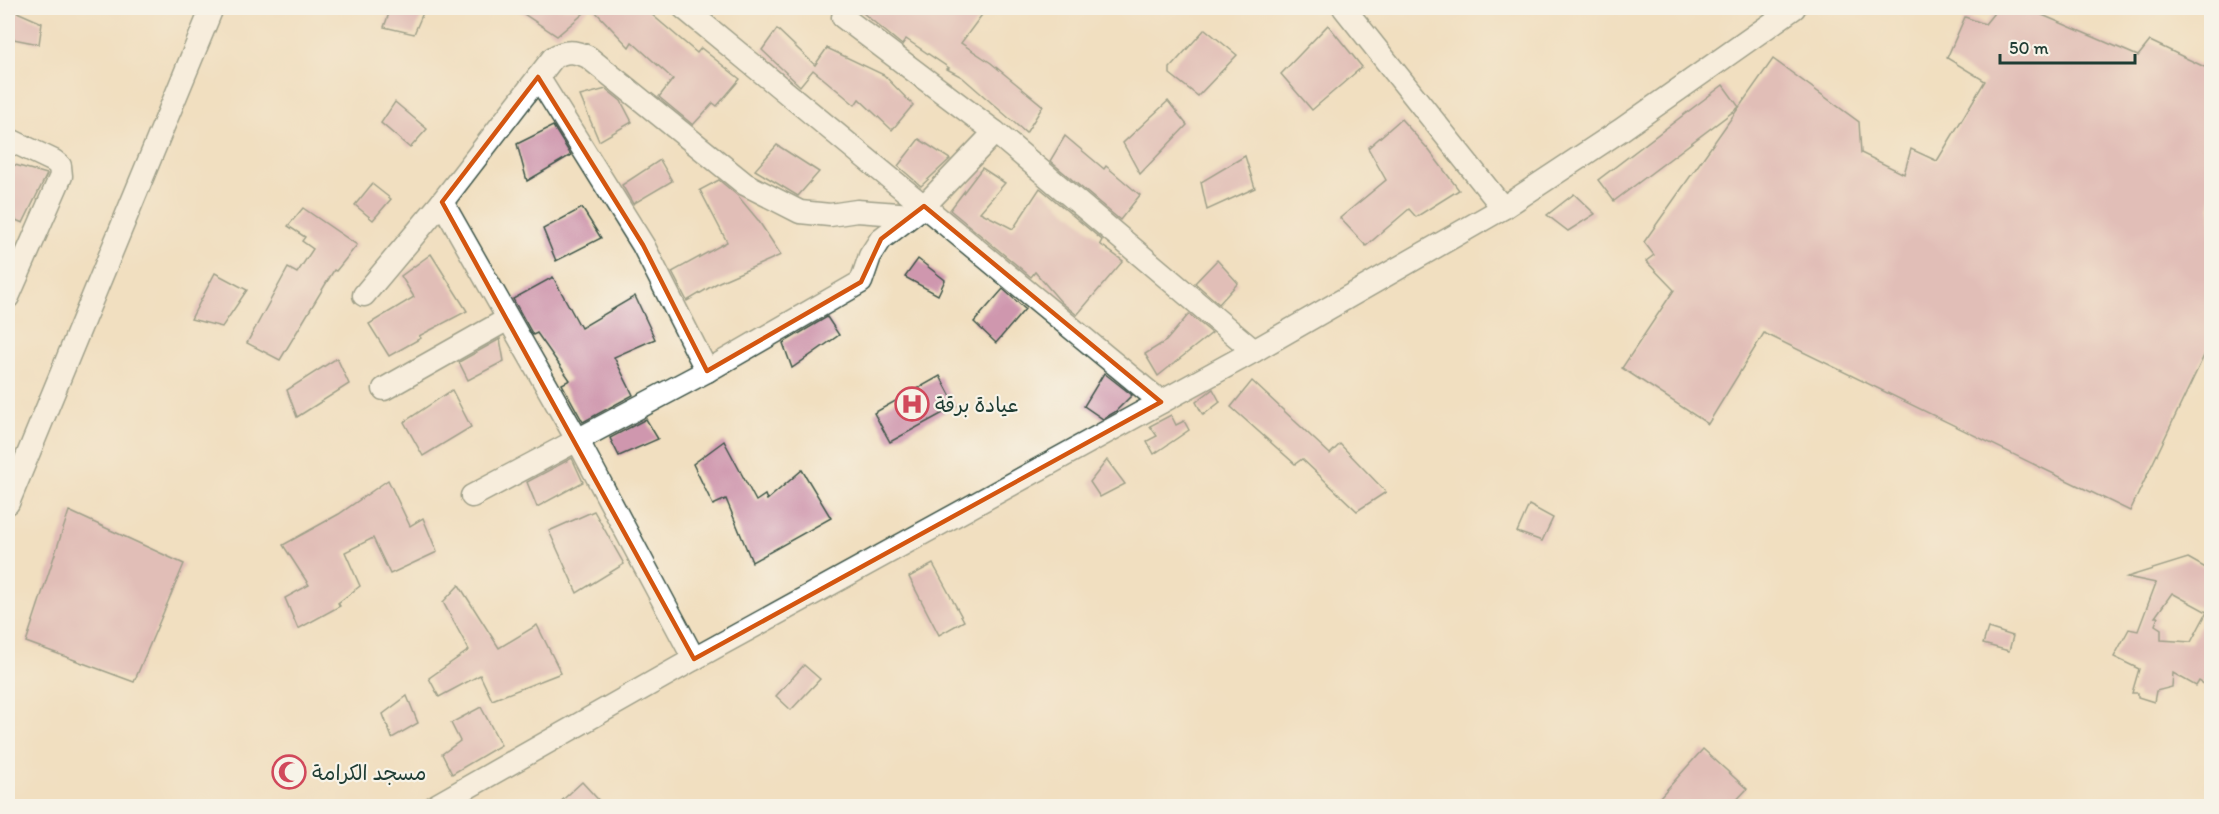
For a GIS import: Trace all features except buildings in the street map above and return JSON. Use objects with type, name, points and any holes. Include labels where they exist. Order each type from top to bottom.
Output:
[{"type":"street","points":[[8,503],[212,8]]},
{"type":"street","points":[[684,8],[918,211],[1161,402]]},
{"type":"street","points":[[1344,8],[1503,208]]},
{"type":"street","points":[[435,807],[694,659],[1254,351],[1503,208],[1621,130],[1794,8]]},
{"type":"street","points":[[843,17],[994,132],[1254,351]]},
{"type":"street","points":[[364,295],[442,202],[553,58],[561,53],[577,52],[588,57],[745,184],[800,212],[830,215],[918,211]]},
{"type":"street","points":[[538,77],[644,245],[707,371]]},
{"type":"street","points":[[472,496],[707,371],[861,282],[874,248],[918,211],[994,132]]},
{"type":"street","points":[[8,139],[54,161],[60,166],[61,176],[8,297]]},
{"type":"street","points":[[442,202],[578,441],[694,659]]},
{"type":"street","points":[[384,389],[508,319]]},
{"type":"highlighted area","points":[[538,77],[643,245],[707,371],[861,282],[881,239],[924,206],[1161,402],[694,659],[442,202]]},
{"type":"place","name":"عيادة برقة","points":[[912,404]]},
{"type":"place","name":"مسجد الكرامة","points":[[289,772]]}]
